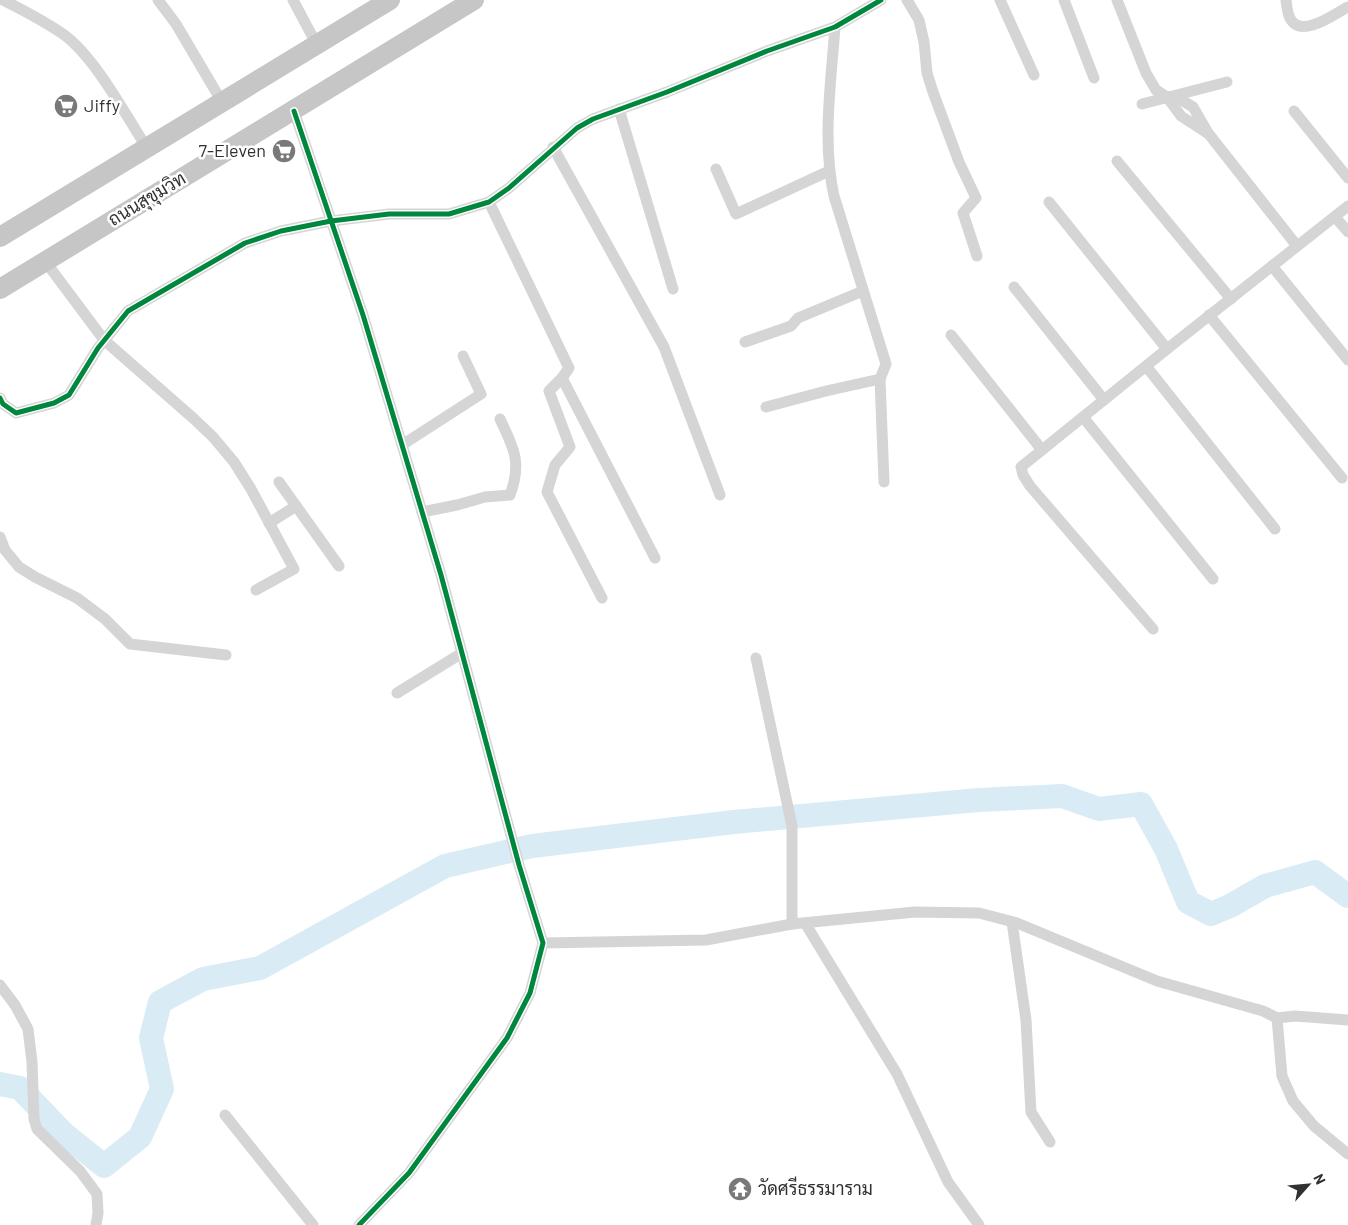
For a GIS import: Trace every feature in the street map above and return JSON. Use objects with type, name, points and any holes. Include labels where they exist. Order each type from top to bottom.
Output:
[{"type":"highway","points":[[0,237],[390,0]]},
{"type":"highway","name":"ถนนสุขุมวิท","points":[[0,289],[474,0]]},
{"type":"street","points":[[3,0],[29,13],[64,35],[80,49],[147,148]]},
{"type":"street","points":[[158,0],[176,24],[222,102]]},
{"type":"street","points":[[293,0],[317,45]]},
{"type":"street","points":[[2,406],[16,413],[54,403],[68,395],[104,340],[128,311],[245,243],[281,231],[331,221],[389,214],[449,214],[490,202],[509,188],[577,128],[619,109],[835,27],[880,0]]},
{"type":"street","points":[[907,0],[918,20],[924,42],[924,58],[927,73],[933,92],[959,162],[976,198],[963,213],[977,256]]},
{"type":"street","points":[[1000,0],[1034,75]]},
{"type":"street","points":[[1064,0],[1094,78]]},
{"type":"street","points":[[1118,0],[1146,74],[1156,90],[1167,97],[1180,98],[1193,107],[1208,133],[1297,246]]},
{"type":"street","points":[[1286,0],[1291,21],[1303,27],[1324,20],[1348,7]]},
{"type":"street","points":[[835,27],[828,125],[829,171],[834,196],[886,364],[880,379],[884,482]]},
{"type":"street","points":[[1142,104],[1227,82]]},
{"type":"street","points":[[619,109],[673,289]]},
{"type":"street","points":[[294,110],[363,315],[402,445],[543,943],[530,993],[507,1038],[409,1173],[359,1225]]},
{"type":"street","points":[[1294,111],[1348,178]]},
{"type":"street","points":[[554,147],[664,347],[720,495]]},
{"type":"street","points":[[1117,161],[1231,299]]},
{"type":"street","points":[[716,169],[736,214],[829,171]]},
{"type":"street","points":[[490,202],[569,368],[562,378],[548,391],[570,447],[555,465],[547,492],[602,598]]},
{"type":"street","points":[[1049,202],[1167,349]]},
{"type":"street","points":[[1153,629],[1030,486],[1021,467],[1348,206]]},
{"type":"street","points":[[1335,217],[1348,232]]},
{"type":"street","points":[[45,261],[104,340],[213,437],[234,462],[294,569],[256,590]]},
{"type":"street","points":[[1272,266],[1348,360]]},
{"type":"street","points":[[1014,287],[1104,400]]},
{"type":"street","points":[[745,342],[791,326],[798,318],[863,292]]},
{"type":"street","points":[[1209,316],[1342,478]]},
{"type":"street","points":[[951,335],[1042,450]]},
{"type":"street","points":[[402,445],[482,394],[463,356]]},
{"type":"street","points":[[1146,366],[1275,529]]},
{"type":"street","points":[[562,378],[655,558]]},
{"type":"street","points":[[766,407],[880,379]]},
{"type":"street","points":[[1083,417],[1213,579]]},
{"type":"street","points":[[422,512],[485,497],[510,494],[516,478],[514,450],[500,419]]},
{"type":"street","points":[[279,482],[339,566]]},
{"type":"street","points":[[269,523],[296,506]]},
{"type":"street","points":[[0,536],[5,550],[19,568],[77,598],[105,619],[130,644],[226,655]]},
{"type":"street","points":[[397,692],[462,653]]},
{"type":"street","points":[[756,658],[792,826],[792,924]]},
{"type":"street","points":[[543,943],[706,940],[792,924],[915,912],[979,913],[1012,922],[1157,981],[1263,1011],[1277,1018],[1295,1016],[1348,1020]]},
{"type":"street","points":[[1012,922],[1026,1020],[1032,1112],[1050,1142]]},
{"type":"street","points":[[805,923],[897,1074],[948,1182],[979,1225]]},
{"type":"street","points":[[0,985],[15,1005],[28,1029],[31,1047],[34,1120],[37,1129],[80,1171],[97,1194],[98,1213],[96,1225]]},
{"type":"street","points":[[1277,1018],[1282,1076],[1293,1101],[1314,1126],[1348,1154]]},
{"type":"street","points":[[225,1115],[313,1225]]},
{"type":"waterway","points":[[0,1084],[20,1088],[63,1133],[104,1166],[140,1137],[162,1089],[151,1038],[160,1002],[203,979],[260,968],[445,866],[532,846],[734,822],[979,800],[1062,796],[1099,809],[1141,804],[1166,849],[1188,902],[1211,914],[1230,906],[1265,886],[1315,872],[1348,896]]},
{"type":"cycle path","points":[[0,398],[3,404],[16,413],[54,403],[69,395],[98,348],[128,311],[245,243],[281,231],[331,221],[389,214],[449,214],[489,202],[509,188],[577,128],[593,119],[667,92],[767,51],[835,27],[881,0]]},
{"type":"cycle path","points":[[294,111],[363,315],[441,575],[519,865],[543,943],[530,993],[507,1038],[409,1173],[359,1225]]},
{"type":"place","name":"Jiffy","points":[[66,106]]},
{"type":"place","name":"7-Eleven","points":[[284,151]]},
{"type":"place","name":"วัดศรีธรรมาราม","points":[[740,1189]]}]
